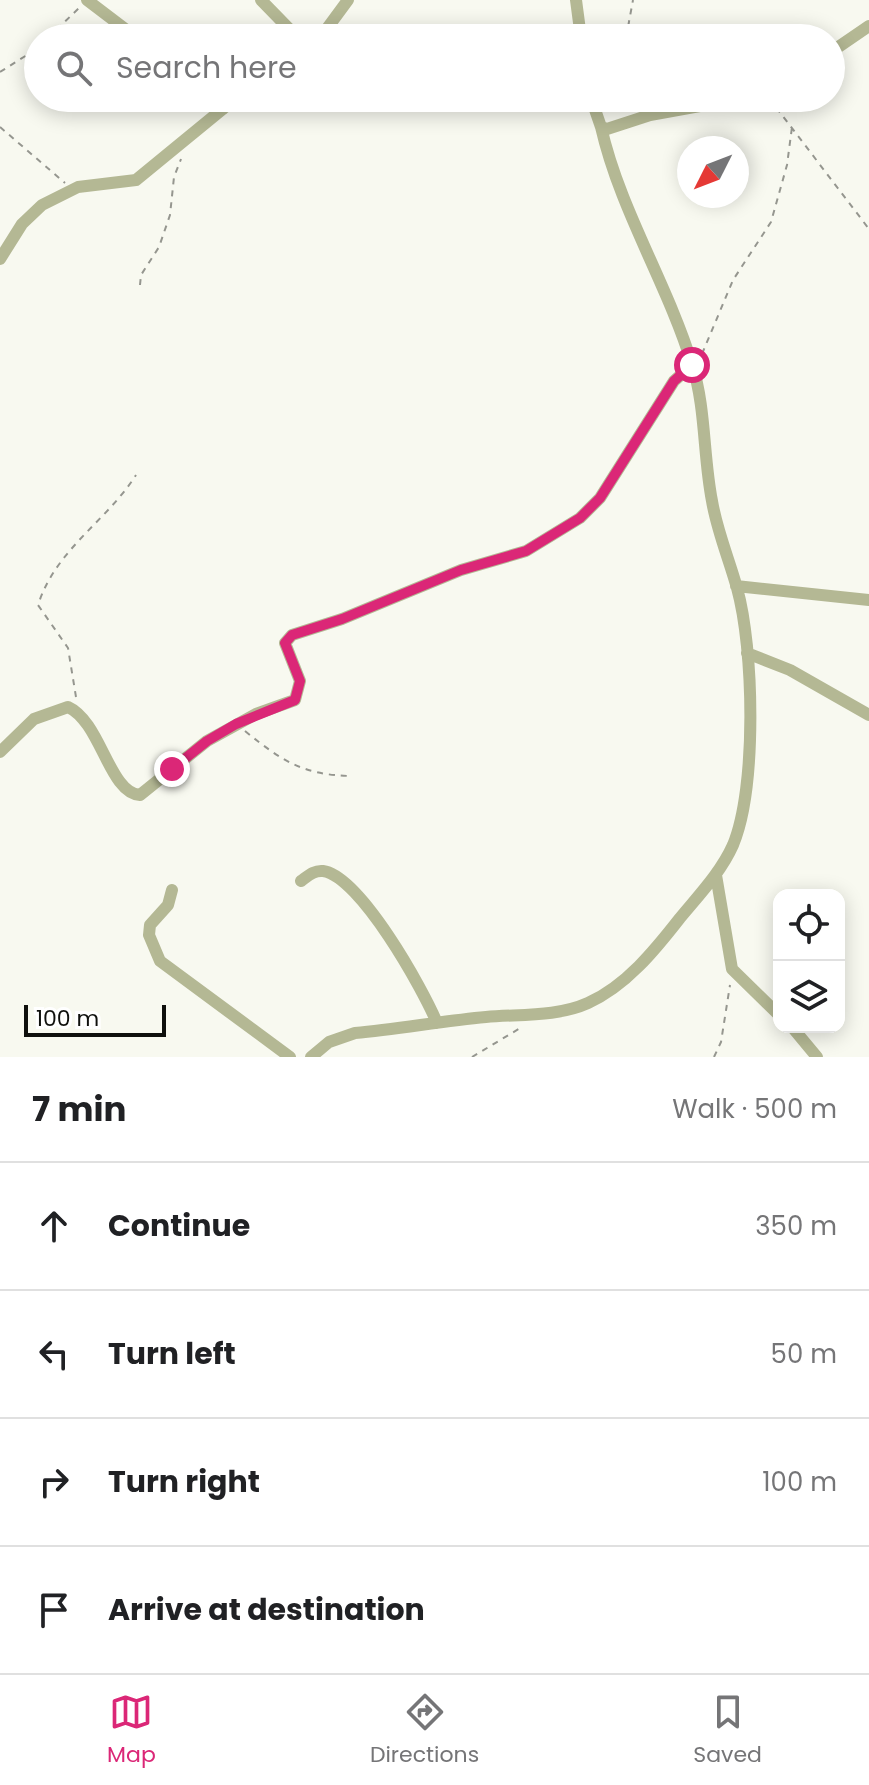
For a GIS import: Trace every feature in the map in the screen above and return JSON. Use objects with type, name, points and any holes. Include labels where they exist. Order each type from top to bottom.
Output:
[{"type":"street","points":[[87,0],[119,24]]},
{"type":"street","points":[[261,0],[284,24]]},
{"type":"street","points":[[330,24],[348,0]]},
{"type":"street","points":[[576,0],[579,24]]},
{"type":"street","points":[[845,42],[869,26]]},
{"type":"street","points":[[0,259],[30,215],[72,189],[136,180],[220,112]]},
{"type":"street","points":[[311,1057],[318,1048],[340,1037],[437,1023],[545,1013],[588,1003],[618,985],[663,940],[716,875],[734,843],[744,803],[747,653],[736,586],[712,502],[704,421],[692,365],[632,222],[609,161],[596,112]]},
{"type":"street","points":[[601,127],[613,129],[667,112]]},
{"type":"street","points":[[0,752],[34,719],[59,708],[75,710],[93,730],[117,779],[135,795],[140,795],[207,741],[236,724],[286,705],[299,694],[298,673],[285,643],[292,635],[342,619],[461,570],[526,551],[580,518],[600,498],[674,381],[692,365]]},
{"type":"street","points":[[736,586],[869,600]]},
{"type":"street","points":[[747,653],[790,670],[869,715]]},
{"type":"street","points":[[301,881],[314,872],[323,871],[334,874],[349,887],[400,952],[437,1023]]},
{"type":"street","points":[[716,875],[732,969],[773,1009]]},
{"type":"street","points":[[172,890],[168,905],[150,925],[149,935],[160,961],[290,1057]]},
{"type":"street","points":[[797,1033],[817,1057]]},
{"type":"path","points":[[62,24],[87,0]]},
{"type":"path","points":[[629,24],[633,0]]},
{"type":"path","points":[[0,72],[24,57]]},
{"type":"path","points":[[780,112],[869,229]]},
{"type":"path","points":[[0,127],[72,189]]},
{"type":"path","points":[[692,365],[711,338],[733,280],[771,222],[787,165],[792,127]]},
{"type":"path","points":[[140,285],[141,275],[159,247],[170,215],[174,177],[181,163],[181,146]]},
{"type":"path","points":[[75,710],[68,648],[38,605],[61,558],[117,503],[136,475]]},
{"type":"path","points":[[236,724],[290,765],[320,775],[351,776]]},
{"type":"path","points":[[714,1057],[721,1042],[732,969]]},
{"type":"path","points":[[472,1057],[545,1013]]},
{"type":"route","points":[[172,769],[207,741],[236,724],[295,700],[300,681],[285,643],[292,635],[342,619],[461,570],[526,551],[591,510],[674,381],[692,365]]}]
